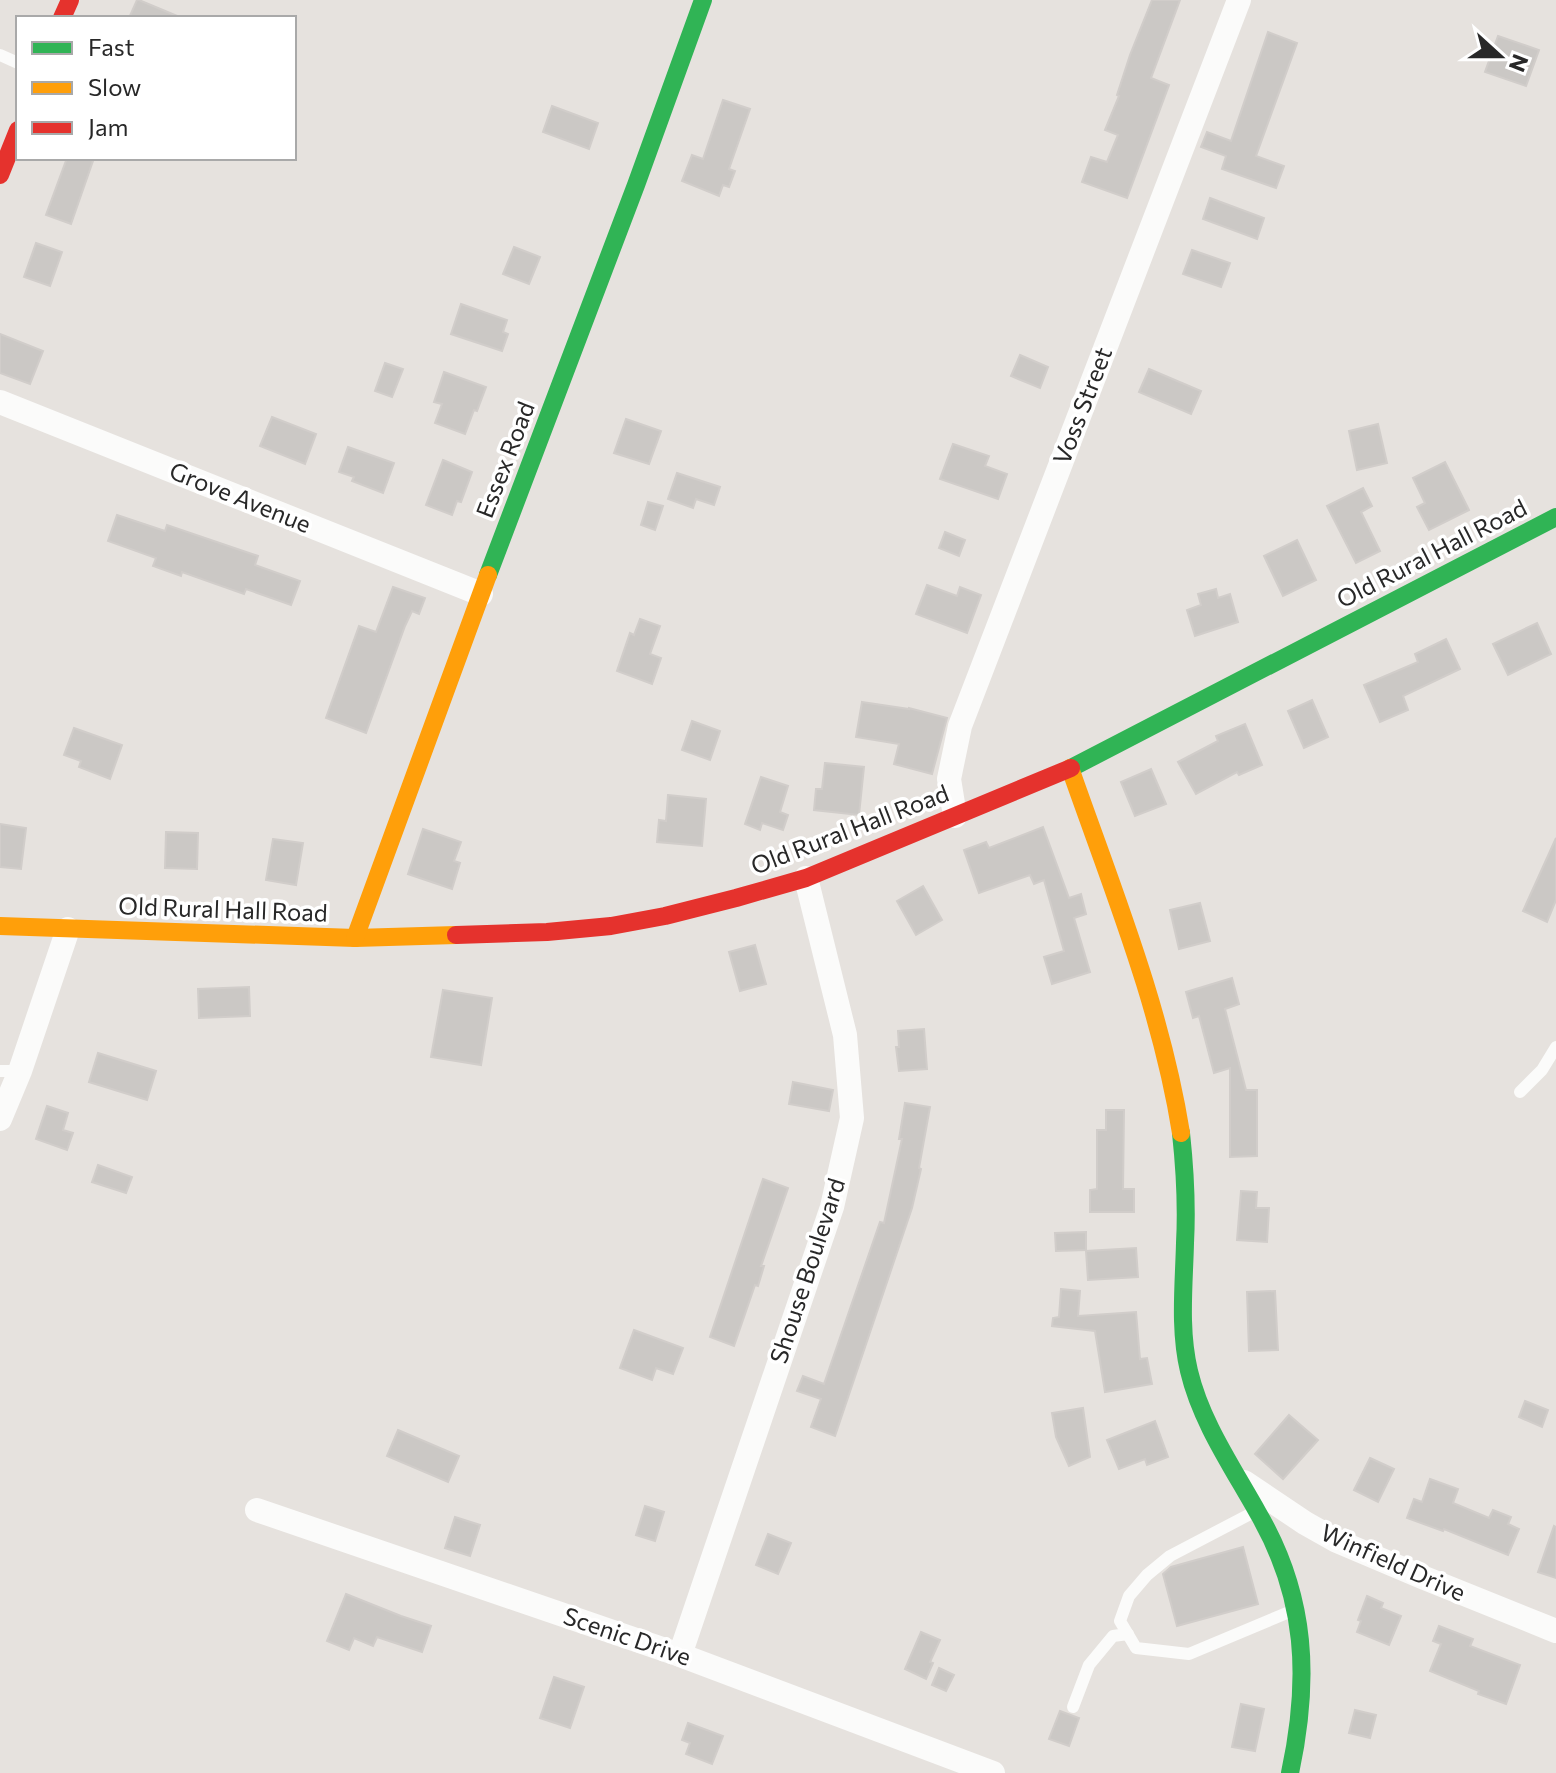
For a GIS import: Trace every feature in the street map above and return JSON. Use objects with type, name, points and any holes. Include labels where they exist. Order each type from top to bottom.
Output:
[{"type":"street","name":"Essex Road","points":[[355,938],[703,0]]},
{"type":"street","name":"Voss Street","points":[[955,816],[949,779],[960,726],[1239,0]]},
{"type":"street","points":[[0,175],[16,135]]},
{"type":"street","name":"Grove Avenue","points":[[0,402],[481,594]]},
{"type":"street","name":"Old Rural Hall Road","points":[[0,926],[355,938],[547,932],[611,926],[665,916],[806,878],[1070,768],[1556,517]]},
{"type":"street","points":[[1070,768],[1142,976],[1166,1056],[1177,1110],[1184,1164],[1186,1357],[1195,1392],[1213,1435],[1270,1535],[1290,1586],[1299,1622],[1303,1705],[1290,1773]]},
{"type":"street","name":"Shouse Boulevard","points":[[680,1655],[832,1207],[852,1118],[845,1035],[806,878]]},
{"type":"street","points":[[0,1119],[10,1071],[68,929]]},
{"type":"street","name":"Winfield Drive","points":[[1239,1478],[1337,1541],[1556,1631]]},
{"type":"street","name":"Scenic Drive","points":[[257,1510],[680,1655],[993,1773]]},
{"type":"lane","points":[[1520,1092],[1542,1070],[1556,1047]]},
{"type":"lane","points":[[1256,1510],[1170,1556],[1147,1575],[1129,1596],[1120,1621],[1136,1648],[1189,1654],[1296,1610]]},
{"type":"lane","points":[[1073,1707],[1089,1665],[1113,1636],[1128,1634]]},
{"type":"building","points":[[139,0],[177,16],[130,16]]},
{"type":"building","points":[[1152,0],[1180,0],[1151,78],[1169,85],[1127,198],[1082,182],[1091,157],[1107,162],[1118,135],[1105,130]]},
{"type":"building","points":[[1268,32],[1297,43],[1256,156],[1284,166],[1276,188],[1222,169],[1226,156],[1201,147],[1207,132],[1231,141]]},
{"type":"building","points":[[1498,36],[1539,50],[1526,86],[1485,72]]},
{"type":"building","points":[[723,100],[750,109],[729,169],[735,171],[729,187],[723,185],[719,196],[682,181],[692,155],[703,159]]},
{"type":"building","points":[[552,106],[598,123],[589,149],[543,132]]},
{"type":"building","points":[[66,160],[93,160],[71,224],[46,215]]},
{"type":"building","points":[[1210,198],[1264,218],[1257,239],[1203,219]]},
{"type":"building","points":[[36,243],[62,252],[50,286],[24,277]]},
{"type":"building","points":[[514,247],[540,257],[529,284],[503,274]]},
{"type":"building","points":[[1192,250],[1230,263],[1221,287],[1183,274]]},
{"type":"building","points":[[461,304],[507,320],[503,332],[508,334],[502,351],[451,334]]},
{"type":"building","points":[[0,334],[43,351],[30,384],[0,373]]},
{"type":"building","points":[[1020,355],[1048,367],[1040,388],[1011,376]]},
{"type":"building","points":[[385,363],[403,369],[392,397],[375,391]]},
{"type":"building","points":[[1149,369],[1201,391],[1191,414],[1139,392]]},
{"type":"building","points":[[444,372],[486,387],[465,434],[435,423],[442,404],[434,402]]},
{"type":"building","points":[[272,417],[316,434],[305,464],[260,446]]},
{"type":"building","points":[[626,419],[661,431],[649,464],[614,453]]},
{"type":"building","points":[[1378,424],[1387,463],[1357,470],[1349,431]]},
{"type":"building","points":[[953,444],[989,456],[985,466],[1007,474],[998,499],[940,479]]},
{"type":"building","points":[[348,447],[394,463],[383,493],[352,481],[354,477],[339,472]]},
{"type":"building","points":[[443,460],[472,472],[461,502],[457,501],[452,515],[426,505]]},
{"type":"building","points":[[1445,462],[1469,510],[1429,530],[1417,507],[1425,503],[1413,478]]},
{"type":"building","points":[[677,473],[720,487],[714,505],[696,499],[693,508],[668,499]]},
{"type":"building","points":[[1363,488],[1372,506],[1361,512],[1380,551],[1356,563],[1327,506]]},
{"type":"building","points":[[648,502],[663,506],[655,530],[641,525]]},
{"type":"building","points":[[117,515],[165,531],[167,525],[258,556],[255,565],[300,581],[291,605],[246,589],[244,594],[182,572],[181,576],[153,566],[156,558],[108,541]]},
{"type":"building","points":[[945,532],[965,540],[959,556],[939,548]]},
{"type":"building","points":[[1297,540],[1316,580],[1283,596],[1264,556]]},
{"type":"building","points":[[927,585],[957,596],[960,587],[981,595],[967,633],[916,614]]},
{"type":"building","points":[[393,587],[425,598],[419,614],[412,611],[405,626],[366,733],[326,718],[359,626],[376,632]]},
{"type":"building","points":[[1216,589],[1218,598],[1230,594],[1238,622],[1195,636],[1187,610],[1201,605],[1198,594]]},
{"type":"building","points":[[640,619],[660,626],[650,654],[661,658],[652,684],[617,671],[630,633],[634,635]]},
{"type":"building","points":[[1537,623],[1551,654],[1508,675],[1493,644]]},
{"type":"building","points":[[1446,639],[1460,669],[1403,696],[1408,710],[1380,722],[1364,685],[1418,662],[1415,654]]},
{"type":"building","points":[[1312,700],[1328,737],[1304,748],[1288,711]]},
{"type":"building","points":[[862,702],[909,708],[947,718],[932,774],[894,764],[899,744],[856,737]]},
{"type":"building","points":[[692,721],[720,731],[710,760],[682,750]]},
{"type":"building","points":[[1245,724],[1262,765],[1239,775],[1237,772],[1196,794],[1178,762],[1218,741],[1216,736]]},
{"type":"building","points":[[74,728],[122,745],[110,779],[79,767],[81,761],[64,755]]},
{"type":"building","points":[[825,763],[864,767],[859,815],[814,810],[816,789],[822,789]]},
{"type":"building","points":[[1151,769],[1166,804],[1135,816],[1121,782]]},
{"type":"building","points":[[761,777],[788,786],[780,812],[788,815],[783,830],[762,823],[760,830],[745,824]]},
{"type":"building","points":[[668,795],[706,799],[702,846],[657,842],[659,820],[666,821]]},
{"type":"building","points":[[0,824],[26,828],[21,869],[0,867]]},
{"type":"building","points":[[1043,827],[1069,898],[1081,894],[1086,914],[1074,918],[1090,972],[1052,984],[1044,957],[1064,951],[1044,880],[1034,884],[1030,875],[979,893],[964,850],[986,842],[989,848]]},
{"type":"building","points":[[423,829],[461,842],[454,861],[460,863],[452,889],[408,874]]},
{"type":"building","points":[[166,832],[198,833],[197,869],[165,868]]},
{"type":"building","points":[[1556,838],[1556,900],[1547,922],[1523,911]]},
{"type":"building","points":[[273,839],[303,843],[296,885],[266,880]]},
{"type":"building","points":[[923,886],[942,920],[916,935],[897,901]]},
{"type":"building","points":[[1200,903],[1210,941],[1179,949],[1170,910]]},
{"type":"building","points":[[755,945],[766,984],[740,991],[729,952]]},
{"type":"building","points":[[1232,978],[1239,1004],[1225,1009],[1246,1090],[1257,1090],[1257,1156],[1230,1157],[1230,1068],[1214,1073],[1199,1016],[1193,1018],[1186,992]]},
{"type":"building","points":[[249,987],[250,1016],[199,1018],[198,989]]},
{"type":"building","points":[[443,990],[492,998],[481,1065],[431,1057]]},
{"type":"building","points":[[924,1029],[927,1069],[899,1071],[898,1031]]},
{"type":"building","points":[[98,1053],[156,1071],[147,1100],[89,1082]]},
{"type":"building","points":[[793,1082],[833,1090],[829,1111],[789,1104]]},
{"type":"building","points":[[905,1103],[930,1107],[921,1169],[912,1208],[835,1436],[811,1427],[821,1399],[797,1391],[803,1376],[824,1384],[880,1222],[884,1223],[902,1139],[899,1139]]},
{"type":"building","points":[[47,1106],[68,1113],[63,1130],[73,1133],[67,1150],[36,1139]]},
{"type":"building","points":[[1106,1110],[1124,1110],[1123,1189],[1134,1189],[1134,1212],[1090,1212],[1090,1190],[1097,1189],[1097,1130],[1106,1130]]},
{"type":"building","points":[[98,1165],[132,1177],[126,1193],[92,1182]]},
{"type":"building","points":[[763,1179],[788,1188],[761,1266],[764,1266],[758,1286],[755,1285],[734,1346],[710,1337]]},
{"type":"building","points":[[1241,1191],[1257,1192],[1256,1208],[1269,1208],[1267,1242],[1237,1240]]},
{"type":"building","points":[[1086,1232],[1086,1250],[1056,1251],[1055,1233]]},
{"type":"building","points":[[1136,1248],[1138,1277],[1088,1280],[1086,1251]]},
{"type":"building","points":[[1061,1289],[1080,1291],[1078,1316],[1136,1312],[1140,1359],[1147,1358],[1152,1384],[1105,1392],[1095,1331],[1052,1326],[1053,1318],[1059,1317]]},
{"type":"building","points":[[1275,1291],[1278,1350],[1249,1351],[1247,1292]]},
{"type":"building","points":[[634,1330],[683,1348],[673,1374],[656,1368],[652,1380],[620,1368]]},
{"type":"building","points":[[1525,1401],[1548,1410],[1542,1427],[1519,1417]]},
{"type":"building","points":[[1083,1408],[1090,1457],[1069,1466],[1056,1437],[1052,1413]]},
{"type":"building","points":[[1289,1415],[1318,1440],[1283,1479],[1255,1454]]},
{"type":"building","points":[[1155,1421],[1168,1457],[1147,1465],[1145,1459],[1119,1469],[1107,1440]]},
{"type":"building","points":[[398,1430],[459,1456],[448,1482],[387,1456]]},
{"type":"building","points":[[1370,1458],[1394,1469],[1378,1502],[1354,1490]]},
{"type":"building","points":[[1430,1479],[1458,1489],[1453,1503],[1489,1518],[1493,1510],[1511,1517],[1508,1524],[1519,1529],[1508,1555],[1407,1518],[1414,1499],[1422,1502]]},
{"type":"building","points":[[645,1506],[664,1512],[655,1541],[636,1535]]},
{"type":"building","points":[[455,1517],[480,1525],[470,1556],[445,1548]]},
{"type":"building","points":[[1556,1527],[1556,1578],[1538,1572]]},
{"type":"building","points":[[768,1534],[791,1543],[778,1574],[756,1565]]},
{"type":"building","points":[[1243,1547],[1258,1604],[1177,1626],[1163,1574],[1171,1567]]},
{"type":"building","points":[[346,1594],[431,1626],[422,1652],[377,1637],[373,1646],[354,1638],[349,1650],[327,1641]]},
{"type":"building","points":[[1367,1596],[1383,1603],[1381,1608],[1401,1616],[1389,1645],[1357,1632]]},
{"type":"building","points":[[1439,1626],[1473,1639],[1470,1646],[1520,1665],[1506,1704],[1430,1671],[1441,1644],[1433,1641]]},
{"type":"building","points":[[921,1632],[940,1640],[926,1679],[905,1669]]},
{"type":"building","points":[[939,1668],[954,1675],[946,1691],[932,1685]]},
{"type":"building","points":[[554,1677],[584,1687],[570,1728],[540,1718]]},
{"type":"building","points":[[1241,1704],[1264,1709],[1255,1751],[1232,1747]]},
{"type":"building","points":[[1355,1710],[1376,1715],[1370,1738],[1349,1733]]},
{"type":"building","points":[[1060,1711],[1079,1718],[1069,1746],[1049,1739]]},
{"type":"building","points":[[688,1723],[723,1736],[712,1764],[686,1754],[690,1743],[682,1740]]},
{"type":"traffic: fast","points":[[488,575],[703,0]]},
{"type":"traffic: fast","points":[[1071,768],[1556,517]]},
{"type":"traffic: fast","points":[[1181,1133],[1186,1202],[1183,1323],[1189,1371],[1201,1408],[1274,1544],[1295,1608],[1302,1672],[1290,1773]]},
{"type":"traffic: slow","points":[[355,938],[488,575]]},
{"type":"traffic: slow","points":[[1070,768],[1148,994],[1181,1133]]},
{"type":"traffic: slow","points":[[0,926],[355,938],[456,935]]},
{"type":"traffic: jam","points":[[63,16],[70,0]]},
{"type":"traffic: jam","points":[[0,175],[16,135]]},
{"type":"traffic: jam","points":[[456,935],[611,926],[736,898],[806,878],[1071,768]]}]
